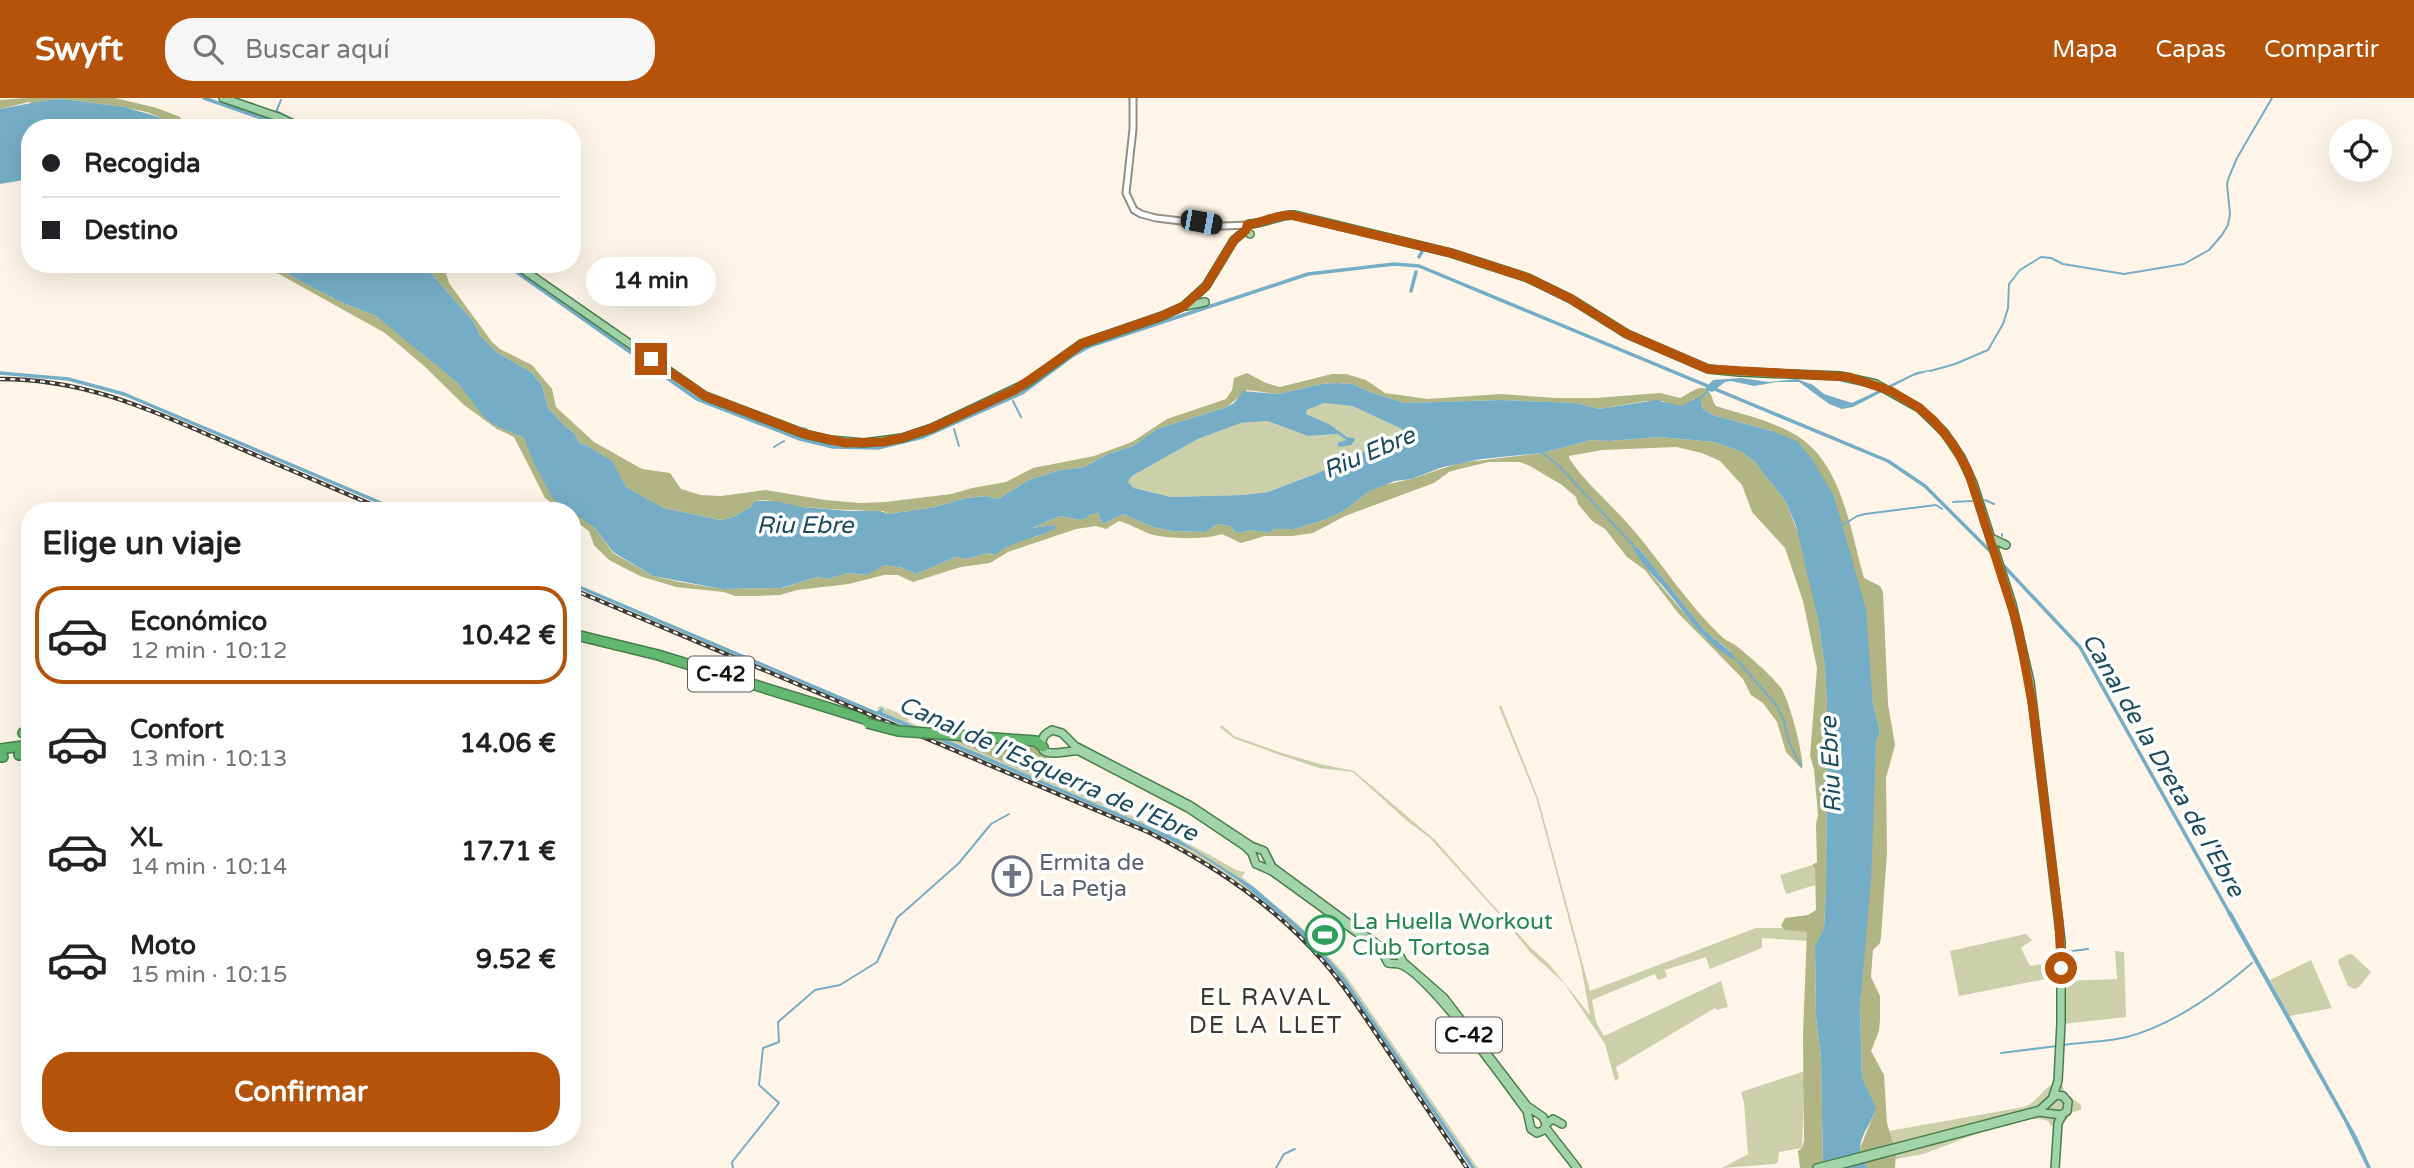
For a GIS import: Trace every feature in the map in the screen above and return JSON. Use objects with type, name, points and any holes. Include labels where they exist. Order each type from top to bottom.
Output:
[{"type":"highway","name":"C-42","points":[[581,638],[705,669],[867,722],[1036,741],[1043,747]]},
{"type":"highway","name":"C-42","points":[[955,733],[1031,738],[1045,735]]},
{"type":"highway","points":[[1,752],[21,745]]},
{"type":"main road","points":[[223,98],[283,119]]},
{"type":"main road","points":[[1133,98],[1126,187],[1134,210],[1141,214],[1171,219],[1250,229]]},
{"type":"main road","points":[[1232,244],[1250,229],[1280,219],[1302,216],[1451,253],[1528,278],[1571,299],[1627,334],[1708,369],[1840,376],[1887,389],[1922,411],[1953,444],[1968,471],[1995,545],[2021,637],[2033,708],[2061,941],[2058,1081],[2050,1099],[2040,1110],[1817,1168]]},
{"type":"main road","points":[[528,273],[697,391],[727,406],[798,432],[830,440],[864,443],[889,441],[920,432],[1027,383],[1083,343],[1196,302],[1232,244],[1237,231],[1229,226]]},
{"type":"main road","name":"C-42","points":[[1045,735],[1056,730],[1062,733],[1075,746],[1189,805],[1256,852]]},
{"type":"main road","points":[[1043,747],[1045,735]]},
{"type":"main road","points":[[1063,752],[1067,740]]},
{"type":"main road","name":"C-42","points":[[1043,747],[1052,754],[1079,751],[1183,804],[1249,849],[1265,852],[1272,867],[1382,947],[1397,950],[1397,961],[1441,1000],[1527,1111],[1531,1129],[1543,1128]]},
{"type":"main road","name":"C-42","points":[[1256,852],[1254,862],[1272,871],[1380,949],[1387,961],[1397,961],[1444,998],[1526,1104],[1544,1118],[1543,1128],[1575,1168]]},
{"type":"main road","points":[[1261,865],[1267,859]]},
{"type":"main road","points":[[1385,956],[1391,949]]},
{"type":"main road","points":[[2016,1116],[2037,1107],[2052,1089],[2056,1083],[2059,1062]]},
{"type":"main road","points":[[2054,1168],[2059,1123],[2068,1107],[2058,1081]]},
{"type":"main road","points":[[2050,1099],[2063,1096]]},
{"type":"main road","points":[[2050,1099],[2051,1113],[2056,1123],[2054,1168]]},
{"type":"main road","points":[[1828,1168],[1918,1142],[2034,1114],[2063,1114]]},
{"type":"main road","points":[[2034,1114],[2045,1114],[2051,1118],[2055,1133]]},
{"type":"main road","points":[[1530,1120],[1539,1115]]},
{"type":"main road","points":[[1543,1128],[1553,1119],[1562,1124]]},
{"type":"green space","points":[[115,98],[157,108],[181,119],[164,119],[125,107],[60,99],[35,104],[29,102],[0,109],[0,100]]},
{"type":"green space","points":[[277,273],[287,273],[343,303],[376,316],[388,325],[458,383],[494,425],[524,438],[552,497],[559,502],[550,502],[545,498],[514,437],[497,429],[464,405],[385,333]]},
{"type":"green space","points":[[431,273],[446,273],[449,283],[492,342],[532,365],[552,389],[556,407],[594,442],[642,469],[670,473],[681,489],[701,495],[721,496],[766,490],[825,500],[885,502],[951,494],[1006,482],[1033,468],[1094,456],[1132,442],[1167,419],[1226,399],[1232,390],[1234,378],[1247,373],[1280,387],[1332,374],[1346,374],[1366,380],[1385,393],[1428,399],[1501,394],[1596,398],[1660,393],[1680,398],[1695,389],[1704,388],[1708,390],[1716,406],[1792,433],[1809,445],[1833,478],[1842,497],[1864,578],[1880,586],[1883,592],[1888,704],[1895,745],[1886,778],[1887,852],[1881,937],[1880,943],[1873,950],[1871,977],[1880,996],[1880,1020],[1879,1031],[1871,1051],[1884,1075],[1887,1123],[1896,1153],[1895,1168],[1868,1168],[1859,1151],[1875,1111],[1862,1078],[1860,1005],[1876,743],[1880,732],[1873,705],[1866,624],[1834,496],[1772,431],[1713,415],[1703,409],[1701,402],[1694,399],[1681,406],[1673,406],[1663,401],[1646,401],[1599,409],[1576,403],[1501,400],[1405,403],[1353,384],[1338,383],[1321,384],[1279,394],[1247,390],[1227,407],[1157,429],[1133,446],[1108,454],[1084,467],[1060,470],[1029,480],[998,499],[986,496],[966,498],[935,507],[889,514],[883,511],[804,507],[762,500],[755,501],[751,507],[731,518],[720,520],[664,508],[626,487],[611,461],[580,444],[575,434],[548,408],[542,385],[531,372],[496,352],[480,335],[473,321]]},
{"type":"green space","points":[[1324,403],[1352,406],[1402,429],[1403,434],[1318,473],[1268,492],[1171,497],[1134,488],[1128,482],[1132,476],[1198,439],[1241,423],[1267,421],[1308,436],[1338,434],[1346,440],[1337,443],[1338,447],[1353,443],[1329,424],[1306,414],[1307,410]]},
{"type":"green space","points":[[1660,437],[1714,442],[1742,452],[1755,462],[1786,502],[1803,546],[1818,619],[1827,707],[1826,890],[1824,928],[1815,957],[1816,1017],[1821,1058],[1823,1168],[1800,1168],[1798,1151],[1804,1141],[1803,1034],[1807,932],[1785,930],[1781,926],[1785,918],[1808,915],[1816,910],[1815,868],[1812,865],[1817,862],[1818,815],[1814,769],[1810,756],[1817,668],[1803,601],[1785,548],[1752,512],[1742,485],[1720,461],[1702,453],[1676,447],[1602,450],[1569,456],[1582,476],[1629,525],[1708,623],[1773,678],[1781,688],[1796,729],[1802,769],[1786,752],[1777,722],[1763,703],[1751,695],[1743,679],[1678,613],[1645,570],[1627,557],[1605,529],[1592,521],[1578,504],[1576,497],[1562,485],[1520,462],[1489,462],[1449,472],[1434,483],[1345,516],[1313,533],[1265,536],[1241,543],[1222,534],[1197,538],[1157,536],[1119,521],[1106,529],[1096,526],[1076,529],[1008,552],[990,563],[961,567],[913,582],[898,575],[884,575],[849,584],[797,590],[780,595],[735,596],[724,592],[676,587],[640,576],[609,560],[594,545],[589,531],[581,525],[581,518],[595,528],[613,553],[653,576],[722,589],[782,588],[817,577],[828,579],[848,573],[865,575],[884,565],[903,568],[916,574],[956,557],[966,559],[988,553],[992,555],[1020,540],[1055,529],[1055,525],[1032,528],[1060,516],[1080,520],[1098,513],[1103,524],[1123,514],[1153,527],[1172,531],[1206,532],[1217,524],[1230,526],[1237,533],[1253,530],[1268,533],[1275,529],[1294,529],[1342,512],[1370,491],[1384,485],[1459,463],[1542,453],[1592,440]],"holes":[[[1631,543],[1641,551],[1705,631],[1733,653],[1705,638],[1651,574]]]},
{"type":"green space","points":[[1501,705],[1538,798],[1590,991],[1756,928],[1807,932],[1807,941],[1762,938],[1762,948],[1710,969],[1706,957],[1665,970],[1667,977],[1658,980],[1655,974],[1592,1000],[1596,1022],[1604,1036],[1721,981],[1728,1007],[1717,1010],[1715,1008],[1616,1067],[1619,1078],[1615,1081],[1605,1044],[1564,983],[1530,952],[1430,838],[1353,772],[1319,768],[1280,755],[1233,738],[1220,727],[1222,725],[1234,736],[1282,753],[1354,771],[1435,840],[1530,947],[1549,964],[1590,1015],[1580,961],[1536,797],[1499,707]]},
{"type":"green space","points":[[880,706],[884,707],[910,718],[907,721],[1116,808],[1197,848],[1236,870],[1245,872],[1242,877],[1254,887],[1175,838],[882,712],[888,712],[885,708],[876,710]]},
{"type":"green space","points":[[874,713],[1194,851],[1239,881],[1292,925],[1335,971],[1471,1168],[1350,993],[1326,963],[1288,924],[1238,882],[1171,842]]},
{"type":"green space","points":[[948,738],[1033,744],[1047,758],[1043,763],[1034,764],[1028,772]]},
{"type":"green space","points":[[1812,865],[1815,868],[1815,885],[1786,894],[1780,875]]},
{"type":"green space","points":[[1257,890],[1299,925],[1344,973],[1478,1168],[1475,1168],[1342,974],[1303,930]]},
{"type":"green space","points":[[2026,934],[2032,940],[2021,948],[2030,966],[2054,962],[2056,977],[1959,996],[1950,951]]},
{"type":"green space","points":[[2115,951],[2124,952],[2126,1017],[2063,1024],[2063,981],[2117,979]]},
{"type":"green space","points":[[2349,954],[2371,972],[2355,989],[2348,986],[2338,962]]},
{"type":"green space","points":[[2311,960],[2332,1008],[2289,1016],[2270,980]]},
{"type":"green space","points":[[1805,1071],[1802,1148],[1779,1152],[1778,1162],[1775,1164],[1722,1168],[1748,1154],[1741,1092]]},
{"type":"green space","points":[[2061,1081],[2065,1093],[2081,1105],[2081,1110],[2073,1112],[2063,1123],[2051,1126],[2048,1121],[2023,1120],[1987,1130],[1923,1154],[1896,1159],[1889,1131],[2024,1107],[2055,1082]]},
{"type":"water","points":[[61,99],[125,107],[162,119],[21,119],[21,180],[0,184],[0,109]]},
{"type":"water","name":"Riu Ebre","points":[[287,273],[431,273],[496,352],[531,372],[542,385],[548,408],[575,434],[580,444],[612,461],[626,487],[664,508],[720,520],[731,518],[751,507],[755,501],[776,501],[802,507],[850,511],[880,511],[889,514],[935,507],[966,498],[986,496],[998,499],[1029,480],[1060,470],[1084,467],[1108,454],[1133,446],[1157,429],[1227,407],[1234,403],[1243,391],[1279,394],[1321,384],[1353,384],[1405,403],[1501,400],[1576,403],[1599,409],[1656,400],[1681,406],[1697,398],[1700,399],[1703,409],[1713,415],[1772,431],[1797,441],[1812,459],[1834,496],[1866,609],[1873,705],[1880,732],[1876,743],[1871,882],[1860,1005],[1862,1078],[1876,1108],[1860,1145],[1860,1152],[1868,1168],[1823,1168],[1815,946],[1824,928],[1826,890],[1827,707],[1818,619],[1796,526],[1786,502],[1755,462],[1742,452],[1714,442],[1660,437],[1592,440],[1542,453],[1482,459],[1443,467],[1411,479],[1395,481],[1370,491],[1342,512],[1294,529],[1275,529],[1268,533],[1252,530],[1237,533],[1230,526],[1217,524],[1206,532],[1172,531],[1153,527],[1123,514],[1103,524],[1098,513],[1080,520],[1060,516],[1032,528],[1055,525],[1055,529],[1008,546],[994,555],[988,553],[966,559],[956,557],[916,574],[903,568],[884,565],[867,575],[848,573],[828,579],[817,577],[781,588],[722,589],[653,576],[613,552],[595,528],[581,518],[581,502],[557,502],[553,499],[524,438],[494,425],[483,416],[458,383],[376,316],[343,303]],"holes":[[[1324,403],[1352,406],[1402,429],[1403,434],[1318,473],[1268,492],[1171,497],[1134,488],[1128,482],[1132,476],[1198,439],[1241,423],[1267,421],[1308,436],[1338,434],[1346,440],[1337,443],[1338,447],[1351,445],[1354,438],[1347,437],[1329,424],[1306,414],[1307,410]]]},
{"type":"water","points":[[1933,370],[1913,376],[1853,407],[1842,409],[1829,404],[1799,382],[1754,386],[1731,381],[1725,382],[1712,392],[1705,389],[1713,380],[1741,378],[1769,382],[1797,379],[1813,385],[1824,394],[1852,403],[1917,372]]},
{"type":"water","points":[[1630,542],[1641,551],[1705,631],[1731,652],[1737,661],[1726,655],[1698,630],[1642,562]]},
{"type":"water","points":[[882,708],[888,712],[882,712],[1176,838],[1254,887],[1303,930],[1342,974],[1475,1168],[1471,1168],[1335,971],[1292,925],[1239,881],[1194,851],[874,713]]},
{"type":"water","points":[[2231,911],[2357,1137],[2371,1168],[2367,1168],[2344,1121],[2227,913]]},
{"type":"waterway","name":"Canal de la Dreta de l'Ebre","points":[[204,98],[264,119]]},
{"type":"waterway","points":[[1930,371],[1988,350],[2003,324],[2008,308],[2009,284],[2020,270],[2041,257],[2063,264],[2124,274],[2184,264],[2209,250],[2228,225],[2229,177],[2272,98]]},
{"type":"waterway","points":[[276,112],[281,100]]},
{"type":"waterway","points":[[276,111],[292,119]]},
{"type":"waterway","points":[[1419,257],[1424,248]]},
{"type":"waterway","name":"Canal de la Dreta de l'Ebre","points":[[518,273],[697,399],[800,439],[833,447],[878,448],[923,437],[1022,393],[1090,346],[1308,274],[1394,264],[1419,266],[1888,461],[1925,486],[1994,555]]},
{"type":"waterway","points":[[1411,291],[1416,272]]},
{"type":"waterway","points":[[1085,339],[1111,330]]},
{"type":"waterway","points":[[1050,362],[1072,346]]},
{"type":"waterway","name":"Canal de l'Esquerra de l'Ebre","points":[[0,373],[68,379],[124,394],[379,502]]},
{"type":"waterway","points":[[1699,399],[1708,391]]},
{"type":"waterway","points":[[1013,401],[1021,417]]},
{"type":"waterway","points":[[927,426],[944,419]]},
{"type":"waterway","points":[[804,428],[813,433]]},
{"type":"waterway","points":[[954,429],[959,446]]},
{"type":"waterway","points":[[774,447],[784,441]]},
{"type":"waterway","points":[[1542,453],[1558,465],[1632,544]]},
{"type":"waterway","points":[[1985,500],[1994,504]]},
{"type":"waterway","points":[[1953,502],[1972,501]]},
{"type":"waterway","points":[[1840,527],[1865,514],[1936,505],[1942,509]]},
{"type":"waterway","name":"Canal de la Dreta de l'Ebre","points":[[2002,564],[2080,647],[2231,916]]},
{"type":"waterway","name":"Canal de l'Esquerra de l'Ebre","points":[[581,588],[876,713]]},
{"type":"waterway","points":[[1738,661],[1777,706],[1789,742],[1801,766]]},
{"type":"waterway","points":[[733,1168],[732,1162],[779,1103],[759,1085],[763,1048],[779,1042],[778,1022],[815,990],[840,985],[877,962],[897,918],[959,863],[991,824],[1009,814]]},
{"type":"waterway","points":[[2065,952],[2088,949]]},
{"type":"waterway","points":[[2045,961],[2058,959]]},
{"type":"waterway","points":[[2062,1045],[2119,1039],[2161,1025],[2224,986],[2252,963]]},
{"type":"waterway","points":[[2001,1053],[2057,1046]]},
{"type":"waterway","points":[[1276,1168],[1284,1154],[1295,1149]]},
{"type":"railway","points":[[0,379],[60,384],[116,398],[366,502]]},
{"type":"railway","points":[[581,593],[1148,832],[1196,858],[1263,904],[1304,941],[1331,971],[1355,1002],[1467,1168]]},
{"type":"place","name":"Ermita de La Petja","points":[[1012,876]]},
{"type":"place","name":"La Huella Workout Club Tortosa","points":[[1325,935]]},
{"type":"district","name":"EL RAVAL DE LA LLET","points":[[1266,1011]]},
{"type":"route","points":[[651,359],[705,396],[805,434],[846,443],[883,442],[902,438],[932,428],[1015,390],[1083,343],[1184,306],[1206,286],[1234,240],[1246,230],[1247,225],[1276,216],[1291,215],[1451,253],[1528,278],[1571,299],[1627,334],[1708,369],[1722,372],[1840,376],[1883,387],[1919,408],[1933,420],[1961,457],[2010,597],[2030,682],[2059,921],[2061,968]]}]
